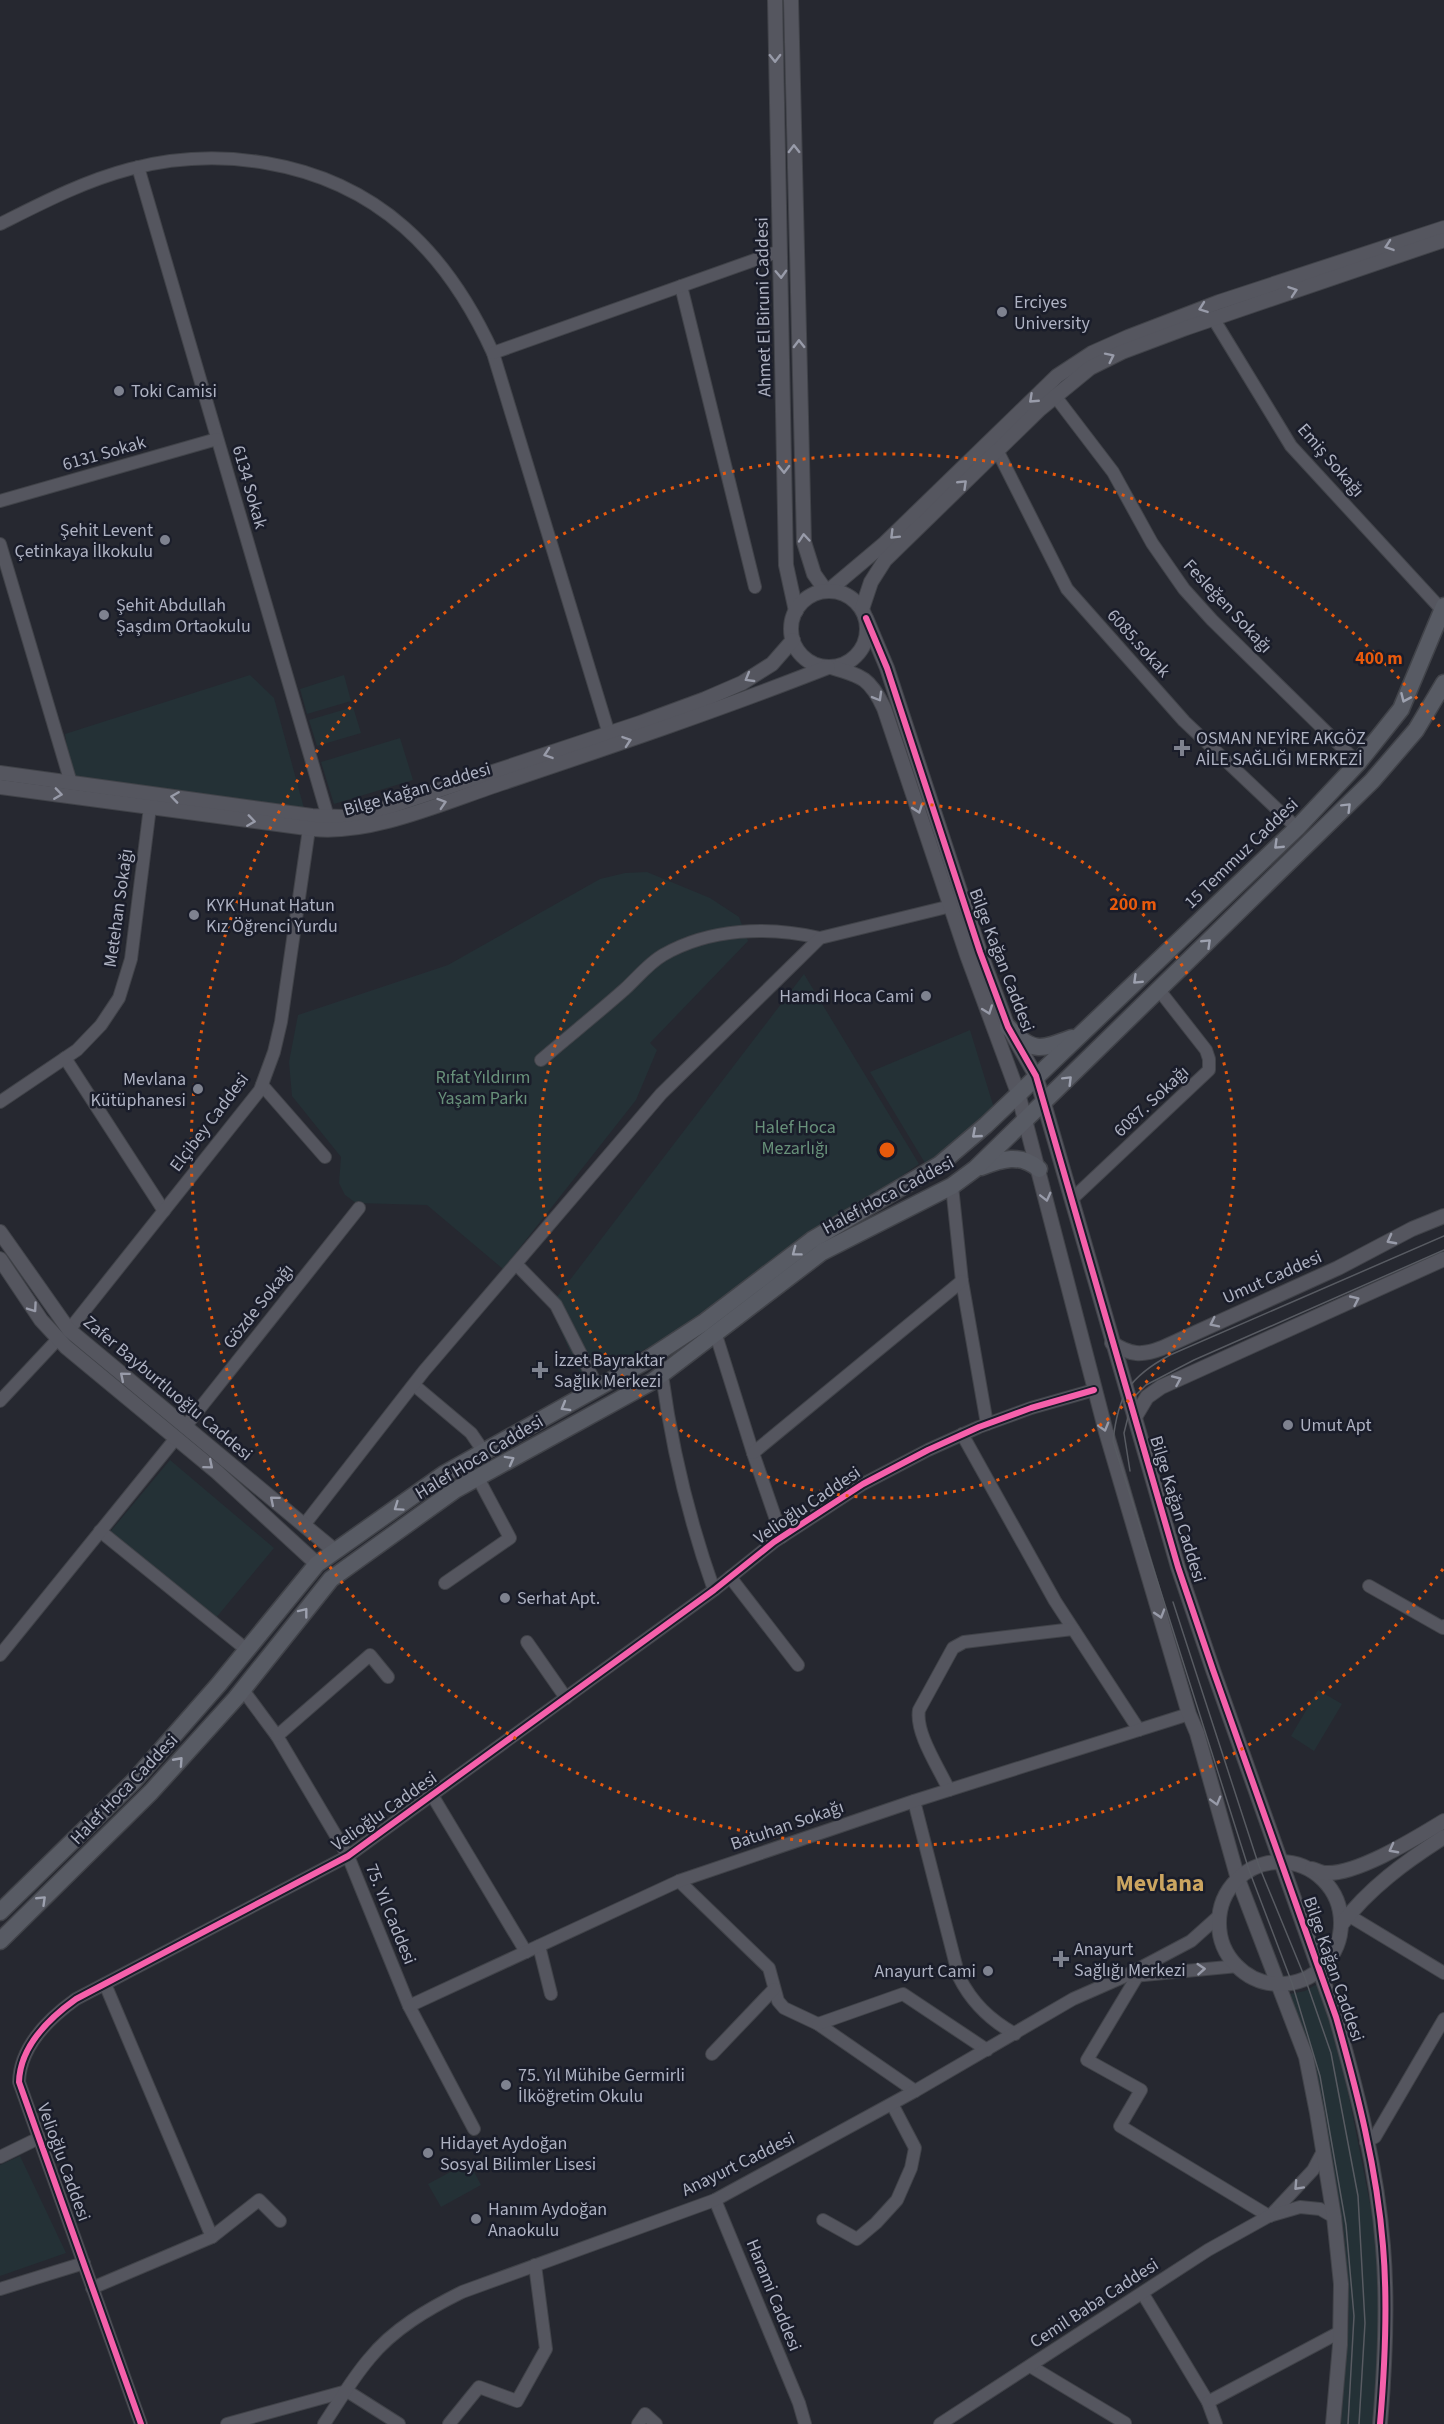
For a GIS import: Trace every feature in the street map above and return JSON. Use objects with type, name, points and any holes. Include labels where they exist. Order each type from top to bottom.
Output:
[{"type":"main road","name":"15 Temmuz Caddesi","points":[[1018,1093],[1297,828],[1358,763],[1401,709],[1443,608]]},
{"type":"main road","points":[[1026,1120],[1372,781],[1416,730],[1444,683]]},
{"type":"main road","points":[[1008,1027],[1023,1044],[1033,1047],[1047,1047],[1079,1035]]},
{"type":"main road","name":"Halef Hoca Caddesi","points":[[0,1912],[133,1782],[247,1650],[317,1564],[444,1474],[642,1363],[703,1323],[812,1240],[939,1166],[1018,1093]]},
{"type":"main road","name":"Halef Hoca Caddesi","points":[[0,1941],[151,1792],[243,1690],[331,1579],[455,1490],[662,1375],[822,1252],[952,1186],[975,1169],[1026,1120]]},
{"type":"main road","points":[[975,1169],[1010,1158],[1031,1162],[1038,1169]]},
{"type":"street","name":"Ahmet El Biruni Caddesi","points":[[775,0],[786,565],[796,611]]},
{"type":"street","name":"Ahmet El Biruni Caddesi","points":[[791,0],[804,542],[814,574],[827,591]]},
{"type":"street","points":[[0,224],[80,186],[138,167],[191,158],[240,159],[308,172],[354,191],[404,226],[438,262],[465,299],[493,353],[609,734]]},
{"type":"street","name":"6134 Sokak","points":[[138,167],[328,817]]},
{"type":"street","points":[[1444,228],[1219,302],[1092,353],[1057,376],[885,543],[827,591],[809,597],[796,611],[792,630],[793,640],[804,657],[812,663],[829,667],[850,662],[857,655],[866,638],[864,614],[872,582],[885,560],[997,450],[1076,377],[1104,360],[1214,318],[1444,240]]},
{"type":"street","points":[[493,353],[780,251]]},
{"type":"street","points":[[681,286],[755,587]]},
{"type":"street","name":"Emiş Sokağı","points":[[1214,318],[1291,446],[1443,608]]},
{"type":"street","name":"Fesleğen Sokağı","points":[[1055,396],[1113,472],[1152,543],[1184,589],[1212,620],[1358,763]]},
{"type":"street","name":"6131 Sokak","points":[[0,501],[218,439]]},
{"type":"street","name":"6085.sokak","points":[[997,450],[1067,589],[1184,721],[1297,828]]},
{"type":"street","points":[[0,544],[71,783]]},
{"type":"street","points":[[827,591],[847,596],[864,614]]},
{"type":"street","name":"Bilge Kağan Caddesi","points":[[864,614],[887,668],[980,952],[1008,1027],[1036,1076],[1178,1567],[1336,2017],[1350,2066],[1380,2217],[1385,2272],[1380,2424]]},
{"type":"street","name":"Bilge Kağan Caddesi","points":[[0,773],[328,817],[373,812],[609,734],[705,699],[742,683],[772,664],[793,640]]},
{"type":"street","name":"Bilge Kağan Caddesi","points":[[0,786],[309,828],[350,829],[393,819],[667,727],[829,667],[859,675],[879,697],[1018,1093],[1094,1390],[1189,1714],[1197,1733],[1239,1879],[1306,2057],[1334,2217],[1341,2284],[1341,2332],[1333,2424]]},
{"type":"street","name":"Metehan Sokağı","points":[[0,1102],[77,1050],[101,1025],[119,998],[131,959],[150,807]]},
{"type":"street","name":"Elçibey Caddesi","points":[[69,1330],[262,1085],[274,1052],[281,1022],[309,828]]},
{"type":"street","points":[[541,1060],[661,956],[705,938],[738,932],[771,930],[820,938],[951,906]]},
{"type":"street","points":[[304,1525],[414,1385],[661,1094],[820,938]]},
{"type":"street","name":"6087. Sokağı","points":[[1072,1199],[1209,1070],[1206,1050],[1159,990]]},
{"type":"street","points":[[65,1058],[164,1210]]},
{"type":"street","points":[[262,1085],[325,1157]]},
{"type":"street","points":[[952,1186],[962,1281],[987,1424]]},
{"type":"street","name":"Gözde Sokağı","points":[[0,1655],[359,1208]]},
{"type":"street","name":"Umut Caddesi","points":[[1112,1343],[1132,1354],[1162,1348],[1338,1268],[1412,1229],[1444,1216]]},
{"type":"street","name":"Zafer Bayburtluoğlu Caddesi","points":[[0,1232],[69,1330],[181,1432],[217,1472],[317,1564]]},
{"type":"street","name":"Zafer Bayburtluoğlu Caddesi","points":[[0,1259],[41,1320],[58,1339],[304,1525],[335,1551]]},
{"type":"street","points":[[1135,1417],[1147,1397],[1161,1387],[1444,1259]]},
{"type":"street","points":[[516,1264],[556,1305],[598,1388]]},
{"type":"street","points":[[753,1453],[962,1281]]},
{"type":"street","points":[[716,1335],[782,1537]]},
{"type":"street","points":[[0,1401],[58,1339]]},
{"type":"street","points":[[662,1375],[667,1414],[683,1492],[714,1590]]},
{"type":"street","points":[[414,1385],[471,1433],[484,1452]]},
{"type":"street","name":"Velioğlu Caddesi","points":[[141,2424],[19,2082],[20,2066],[26,2050],[41,2030],[65,2006],[348,1856],[714,1590],[782,1537],[862,1484],[962,1434],[1031,1408],[1094,1390]]},
{"type":"street","points":[[962,1434],[1055,1601],[1139,1730]]},
{"type":"street","points":[[445,1583],[510,1538],[478,1478]]},
{"type":"street","points":[[100,1531],[247,1650]]},
{"type":"street","points":[[730,1577],[798,1665]]},
{"type":"street","points":[[1369,1586],[1443,1628],[1444,1626]]},
{"type":"street","points":[[950,1790],[920,1729],[918,1716],[919,1710],[953,1648],[964,1642],[1073,1629]]},
{"type":"street","points":[[527,1642],[566,1698]]},
{"type":"street","points":[[277,1736],[370,1654],[388,1677]]},
{"type":"street","name":"75. Yıl Caddesi","points":[[243,1690],[277,1736],[348,1856],[410,2006],[474,2129]]},
{"type":"street","name":"Batuhan Sokağı","points":[[410,2006],[679,1881],[914,1801],[1189,1714]]},
{"type":"street","points":[[432,1795],[526,1952]]},
{"type":"street","points":[[914,1801],[959,1977],[970,1997],[986,2014],[1015,2034]]},
{"type":"street","points":[[1444,1821],[1349,1870],[1325,1873],[1289,1862],[1270,1862],[1251,1869],[1239,1879],[1225,1897],[1220,1915],[1220,1934],[1226,1951],[1238,1966],[1253,1977],[1271,1983],[1310,1977],[1336,1948],[1344,1920],[1383,1879],[1444,1838]]},
{"type":"street","points":[[1308,1868],[1323,1879],[1334,1894],[1344,1920],[1444,1973]]},
{"type":"street","points":[[679,1881],[769,1968],[778,2001],[784,2008],[818,2024],[915,2091]]},
{"type":"street","points":[[1123,1977],[1191,1941],[1220,1915]]},
{"type":"street","points":[[539,1946],[551,1994]]},
{"type":"street","points":[[1123,1977],[1238,1966]]},
{"type":"street","points":[[1138,1975],[1087,2060],[1141,2090],[1120,2126],[1269,2217]]},
{"type":"street","name":"Anayurt Caddesi","points":[[324,2424],[369,2359],[393,2335],[421,2314],[462,2292],[715,2200],[892,2104],[1073,1999],[1123,1977]]},
{"type":"street","points":[[105,1984],[212,2237]]},
{"type":"street","points":[[712,2054],[774,1989]]},
{"type":"street","points":[[818,2024],[903,1994],[987,2050]]},
{"type":"street","points":[[1366,2142],[1375,2137],[1444,2019]]},
{"type":"street","points":[[823,2220],[857,2239],[882,2216],[903,2189],[915,2148],[892,2104]]},
{"type":"street","points":[[0,2157],[39,2138]]},
{"type":"street","name":"Cemil Baba Caddesi","points":[[1269,2217],[1313,2170],[1322,2153]]},
{"type":"street","points":[[92,2288],[212,2237],[259,2200],[279,2221]]},
{"type":"street","name":"Harami Caddesi","points":[[715,2200],[799,2403]]},
{"type":"street","name":"Cemil Baba Caddesi","points":[[947,2422],[1208,2250],[1269,2217],[1300,2207],[1320,2209],[1334,2217]]},
{"type":"street","points":[[0,2289],[84,2263]]},
{"type":"street","points":[[449,2424],[479,2387],[517,2401],[546,2349],[535,2265]]},
{"type":"street","points":[[1143,2294],[1208,2402],[1216,2424]]},
{"type":"street","points":[[1208,2402],[1341,2332]]},
{"type":"street","points":[[1030,2366],[1125,2423]]},
{"type":"street","points":[[227,2424],[347,2391],[399,2424]]},
{"type":"street","points":[[799,2403],[804,2424]]},
{"type":"street","points":[[799,2403],[812,2424]]},
{"type":"street","points":[[638,2424],[645,2414],[656,2424]]},
{"type":"green space","points":[[250,675],[274,698],[305,812],[72,779],[65,734]]},
{"type":"green space","points":[[344,675],[351,701],[307,714],[300,689]]},
{"type":"green space","points":[[353,707],[361,733],[317,746],[309,720]]},
{"type":"green space","points":[[400,738],[413,780],[334,804],[321,762]]},
{"type":"green space","name":"Rıfat Yıldırım Yaşam Parkı","points":[[647,872],[710,898],[739,917],[748,941],[650,1043],[657,1050],[636,1100],[503,1269],[427,1205],[356,1203],[345,1195],[339,1183],[341,1157],[292,1096],[289,1062],[298,1015],[448,965],[600,879],[625,873]]},
{"type":"green space","name":"Halef Hoca Mezarlığı","points":[[804,974],[919,1164],[661,1341],[638,1353],[580,1374],[550,1306]]},
{"type":"green space","points":[[970,1030],[994,1108],[928,1168],[870,1072]]},
{"type":"green space","points":[[170,1460],[274,1548],[215,1619],[110,1532]]},
{"type":"green space","points":[[1318,1690],[1342,1704],[1314,1751],[1291,1736]]},
{"type":"green space","points":[[1319,1983],[1347,2087],[1375,2229],[1380,2311],[1375,2424],[1341,2424],[1349,2318],[1344,2232],[1313,2061],[1290,1994],[1305,1991]]},
{"type":"green space","points":[[20,2156],[66,2253],[0,2276],[0,2165]]},
{"type":"green space","points":[[469,2162],[481,2185],[441,2207],[428,2184]]},
{"type":"tram line","points":[[1348,2424],[1354,2316],[1346,2225],[1320,2076],[1292,1983],[1249,1870],[1113,1441],[1122,1399],[1135,1380],[1156,1363],[1444,1236]]},
{"type":"tram line","points":[[1130,1471],[1124,1433],[1136,1395],[1146,1385],[1194,1360],[1444,1250]]},
{"type":"tram line","points":[[1173,1602],[1259,1866],[1305,1978],[1331,2053],[1358,2196],[1365,2323],[1359,2424]]},
{"type":"cycle path","points":[[866,618],[887,668],[980,952],[1008,1027],[1036,1076],[1178,1567],[1336,2017],[1365,2130],[1380,2217],[1386,2312],[1380,2424]]},
{"type":"cycle path","points":[[141,2424],[19,2082],[24,2057],[37,2034],[55,2015],[76,1999],[348,1856],[714,1590],[774,1542],[863,1484],[928,1450],[979,1427],[1031,1408],[1094,1390]]},
{"type":"place","name":"Erciyes University","points":[[1002,312]]},
{"type":"place","name":"Toki Camisi","points":[[119,391]]},
{"type":"place","name":"Şehit Levent Çetinkaya İlkokulu","points":[[165,540]]},
{"type":"place","name":"Şehit Abdullah Şaşdım Ortaokulu","points":[[104,615]]},
{"type":"place","name":"OSMAN NEYİRE AKGÖZ AİLE SAĞLIĞI MERKEZİ","points":[[1182,748]]},
{"type":"place","name":"KYK Hunat Hatun Kız Öğrenci Yurdu","points":[[194,915]]},
{"type":"place","name":"Hamdi Hoca Cami","points":[[926,996]]},
{"type":"place","name":"Mevlana Kütüphanesi","points":[[198,1089]]},
{"type":"place","name":"İzzet Bayraktar Sağlık Merkezi","points":[[540,1370]]},
{"type":"place","name":"Umut Apt","points":[[1288,1425]]},
{"type":"place","name":"Serhat Apt.","points":[[505,1598]]},
{"type":"place","name":"Anayurt Sağlığı Merkezi","points":[[1061,1959]]},
{"type":"place","name":"Anayurt Cami","points":[[988,1971]]},
{"type":"place","name":"75. Yıl Mühibe Germirli İlköğretim Okulu","points":[[506,2085]]},
{"type":"place","name":"Hidayet Aydoğan Sosyal Bilimler Lisesi","points":[[428,2153]]},
{"type":"place","name":"Hanım Aydoğan Anaokulu","points":[[476,2219]]},
{"type":"district","name":"Mevlana","points":[[1160,1883]]}]
